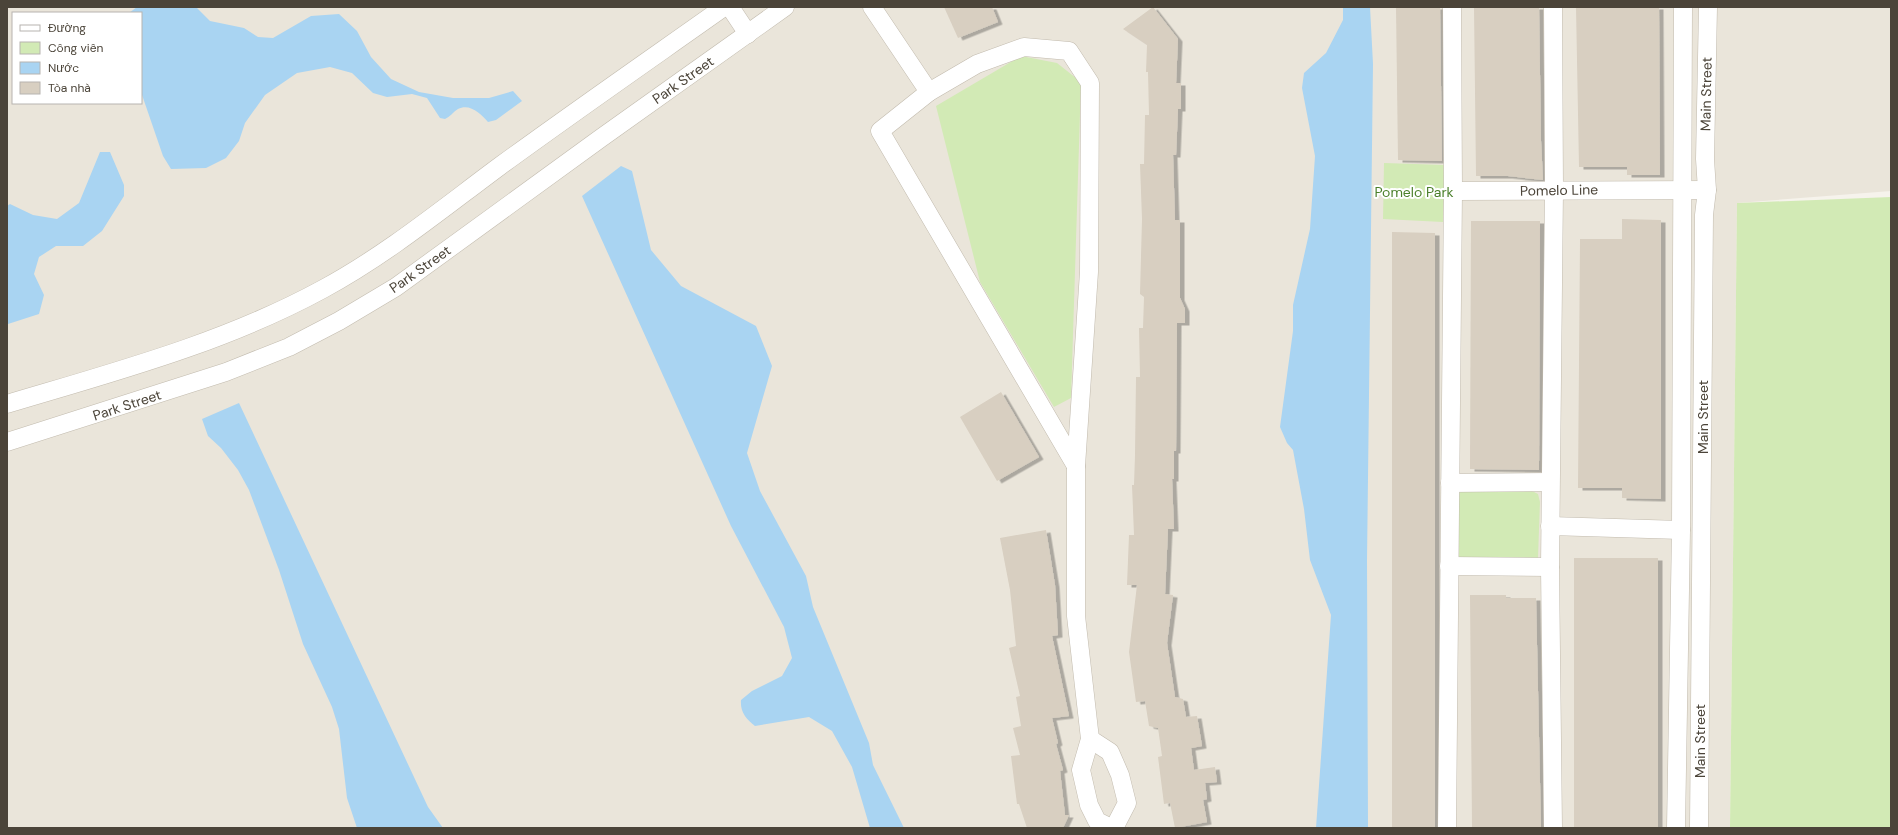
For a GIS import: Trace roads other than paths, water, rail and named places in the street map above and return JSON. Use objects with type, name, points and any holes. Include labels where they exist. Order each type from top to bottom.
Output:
[{"type":"street","points":[[7,404],[214,338],[275,314],[324,289],[377,257],[580,109],[724,7]]},
{"type":"street","points":[[730,7],[748,34]]},
{"type":"street","name":"Park Street","points":[[7,442],[226,372],[289,347],[339,321],[396,287],[785,7]]},
{"type":"street","points":[[872,7],[929,92]]},
{"type":"street","points":[[1447,828],[1453,191],[1452,7]]},
{"type":"street","points":[[1553,7],[1554,190],[1550,482],[1553,828]]},
{"type":"street","name":"Main Street","points":[[1676,828],[1681,530],[1683,215],[1674,190],[1683,7]]},
{"type":"street","name":"Main Street","points":[[1699,828],[1704,214],[1707,190],[1705,159],[1708,7]]},
{"type":"street","points":[[1076,466],[880,131],[929,92],[977,64],[1024,46],[1069,51],[1090,83],[1089,272],[1076,466],[1076,616],[1090,739],[1081,770],[1089,805],[1097,821],[1111,828]]},
{"type":"street","name":"Pomelo Line","points":[[1453,191],[1707,190]]},
{"type":"street","points":[[1450,483],[1550,482]]},
{"type":"street","points":[[1550,526],[1681,530]]},
{"type":"street","points":[[1449,566],[1550,567]]},
{"type":"street","points":[[1090,739],[1110,752],[1120,775],[1127,803],[1114,828]]},
{"type":"water","points":[[137,7],[196,7],[210,21],[244,28],[258,37],[273,38],[311,16],[339,14],[357,31],[371,57],[391,79],[419,92],[453,98],[489,98],[513,91],[522,101],[496,120],[488,122],[475,110],[467,107],[458,109],[445,119],[440,118],[427,98],[412,94],[387,97],[373,93],[352,73],[330,67],[297,73],[265,95],[245,123],[239,141],[226,158],[206,168],[171,169],[163,156],[142,95],[142,12],[130,12]]},
{"type":"water","points":[[1343,7],[1370,7],[1373,64],[1367,561],[1368,828],[1316,828],[1331,615],[1310,560],[1304,509],[1293,450],[1287,443],[1280,427],[1293,331],[1293,305],[1310,229],[1315,156],[1302,88],[1304,73],[1326,53],[1343,20]]},
{"type":"water","points":[[100,152],[110,152],[124,185],[124,196],[102,231],[83,246],[56,246],[39,257],[34,274],[44,295],[39,314],[8,324],[7,329],[7,206],[10,204],[33,215],[57,219],[79,203]]},
{"type":"water","points":[[621,166],[632,171],[651,250],[681,286],[756,326],[772,366],[747,453],[760,491],[806,576],[813,607],[869,743],[873,765],[904,828],[870,828],[852,767],[832,731],[809,717],[755,726],[746,718],[743,712],[741,700],[752,691],[782,676],[792,658],[784,627],[731,526],[582,196]]},
{"type":"water","points":[[239,403],[428,807],[443,828],[357,828],[347,798],[339,729],[332,707],[303,644],[279,570],[249,490],[238,470],[221,448],[208,436],[202,419]]},
{"type":"park label","name":"Pomelo Park","points":[[1414,192]]}]
